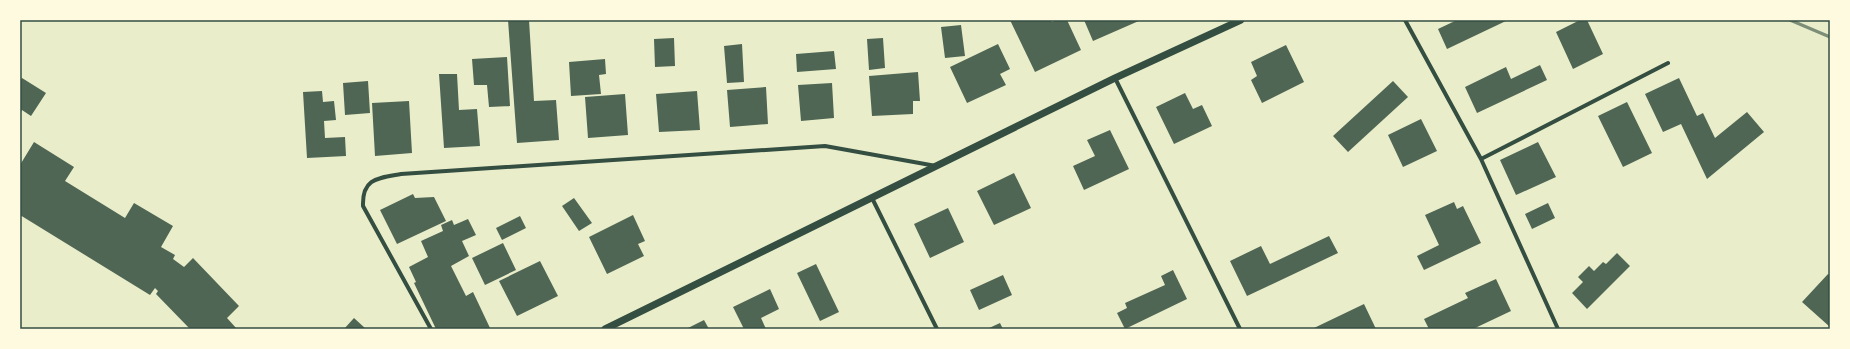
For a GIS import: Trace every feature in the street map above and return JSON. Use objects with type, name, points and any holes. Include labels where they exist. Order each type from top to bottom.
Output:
[{"type":"street","points":[[605,329],[1115,78],[1241,20]]},
{"type":"street","points":[[1405,20],[1481,159],[1558,329]]},
{"type":"street","points":[[1481,159],[1668,63]]},
{"type":"street","points":[[1115,78],[1240,329]]},
{"type":"street","points":[[431,329],[363,206],[362,195],[366,187],[372,181],[379,178],[401,174],[825,146],[936,166]]},
{"type":"street","points":[[872,198],[937,329]]},
{"type":"building","points":[[508,20],[529,20],[534,101],[556,100],[559,140],[517,143]]},
{"type":"building","points":[[1010,20],[1051,20],[1052,22],[1056,20],[1067,20],[1081,50],[1035,72]]},
{"type":"building","points":[[1084,20],[1141,20],[1093,41]]},
{"type":"building","points":[[1457,20],[1508,20],[1447,49],[1438,29]]},
{"type":"building","points":[[1580,20],[1587,20],[1603,54],[1573,69],[1556,32]]},
{"type":"building","points":[[961,25],[965,56],[945,58],[941,27]]},
{"type":"building","points":[[674,38],[675,66],[655,67],[654,39]]},
{"type":"building","points":[[883,38],[885,68],[869,70],[867,39]]},
{"type":"building","points":[[742,44],[744,82],[727,83],[724,46]]},
{"type":"building","points":[[998,44],[1010,69],[1000,74],[1006,85],[967,103],[950,67]]},
{"type":"building","points":[[1286,45],[1304,82],[1262,103],[1251,80],[1257,76],[1251,62]]},
{"type":"building","points":[[834,51],[836,69],[797,72],[796,54]]},
{"type":"building","points":[[507,57],[510,106],[489,107],[487,85],[474,85],[472,59]]},
{"type":"building","points":[[605,59],[606,74],[599,75],[601,94],[571,96],[569,62]]},
{"type":"building","points":[[1540,65],[1547,80],[1477,113],[1465,87],[1506,67],[1511,79]]},
{"type":"building","points":[[918,72],[920,101],[913,101],[913,114],[872,116],[869,76]]},
{"type":"building","points":[[439,74],[457,74],[459,110],[477,109],[480,146],[444,148]]},
{"type":"building","points":[[22,78],[46,93],[31,116],[22,110],[20,113],[20,80]]},
{"type":"building","points":[[1679,78],[1697,116],[1703,113],[1715,138],[1747,112],[1764,132],[1707,179],[1681,124],[1663,132],[1645,94]]},
{"type":"building","points":[[368,81],[370,113],[345,115],[343,83]]},
{"type":"building","points":[[1393,81],[1408,97],[1348,152],[1333,136]]},
{"type":"building","points":[[832,83],[834,118],[801,121],[798,85]]},
{"type":"building","points":[[766,87],[768,124],[730,127],[727,90]]},
{"type":"building","points":[[322,91],[323,102],[334,101],[336,120],[324,121],[325,138],[345,137],[346,156],[307,158],[303,92]]},
{"type":"building","points":[[697,91],[700,130],[659,132],[656,94]]},
{"type":"building","points":[[1185,93],[1193,109],[1202,105],[1212,126],[1174,144],[1156,107]]},
{"type":"building","points":[[625,94],[628,135],[588,138],[585,97]]},
{"type":"building","points":[[409,101],[412,153],[375,156],[372,103]]},
{"type":"building","points":[[1627,102],[1652,153],[1623,167],[1598,116]]},
{"type":"building","points":[[1421,119],[1437,151],[1403,167],[1388,135]]},
{"type":"building","points":[[1110,130],[1129,169],[1084,190],[1073,166],[1095,156],[1087,140]]},
{"type":"building","points":[[34,142],[74,167],[65,181],[125,218],[134,203],[173,226],[161,247],[175,255],[173,259],[184,267],[193,258],[239,306],[227,318],[237,329],[190,329],[156,294],[158,291],[155,288],[150,295],[20,215],[20,165]]},
{"type":"building","points":[[1538,142],[1556,177],[1516,195],[1500,160]]},
{"type":"building","points":[[1014,173],[1031,208],[994,225],[977,191]]},
{"type":"building","points":[[413,194],[415,198],[434,197],[446,221],[397,244],[380,210]]},
{"type":"building","points":[[574,198],[592,223],[579,231],[562,206]]},
{"type":"building","points":[[1454,202],[1457,209],[1463,206],[1481,243],[1424,270],[1417,256],[1439,245],[1425,215]]},
{"type":"building","points":[[1548,203],[1555,218],[1532,229],[1525,214]]},
{"type":"building","points":[[948,208],[964,242],[930,258],[914,224]]},
{"type":"building","points":[[633,215],[645,241],[638,244],[644,256],[607,274],[589,237]]},
{"type":"building","points":[[520,216],[526,228],[502,240],[496,228]]},
{"type":"building","points":[[468,219],[476,235],[462,241],[469,256],[451,266],[466,296],[473,292],[490,328],[436,329],[414,283],[416,282],[409,267],[428,257],[421,241],[443,231],[441,225],[452,220],[454,225]]},
{"type":"building","points":[[1329,236],[1338,253],[1247,296],[1230,261],[1261,246],[1270,264]]},
{"type":"building","points":[[503,243],[516,270],[485,285],[472,258]]},
{"type":"building","points":[[1617,253],[1630,266],[1587,309],[1572,293],[1583,282],[1578,277],[1589,266],[1594,271],[1603,262],[1606,264]]},
{"type":"building","points":[[540,261],[558,296],[517,316],[499,281]]},
{"type":"building","points":[[816,264],[839,312],[820,321],[797,273]]},
{"type":"building","points":[[1173,270],[1187,299],[1125,329],[1117,313],[1127,308],[1125,303],[1165,285],[1161,276]]},
{"type":"building","points":[[1828,274],[1830,276],[1830,327],[1802,302]]},
{"type":"building","points":[[1003,275],[1012,295],[979,310],[970,290]]},
{"type":"building","points":[[1496,279],[1511,311],[1473,329],[1429,329],[1424,319],[1468,298],[1465,293]]},
{"type":"building","points":[[770,289],[779,309],[761,318],[766,329],[744,329],[733,307]]},
{"type":"building","points":[[1364,304],[1376,329],[1314,329],[1314,328]]},
{"type":"building","points":[[354,318],[366,329],[344,329]]},
{"type":"building","points":[[704,320],[709,329],[686,329]]},
{"type":"building","points":[[1000,323],[1003,329],[987,329]]},
{"type":"railway","points":[[1790,20],[1830,37]]}]
